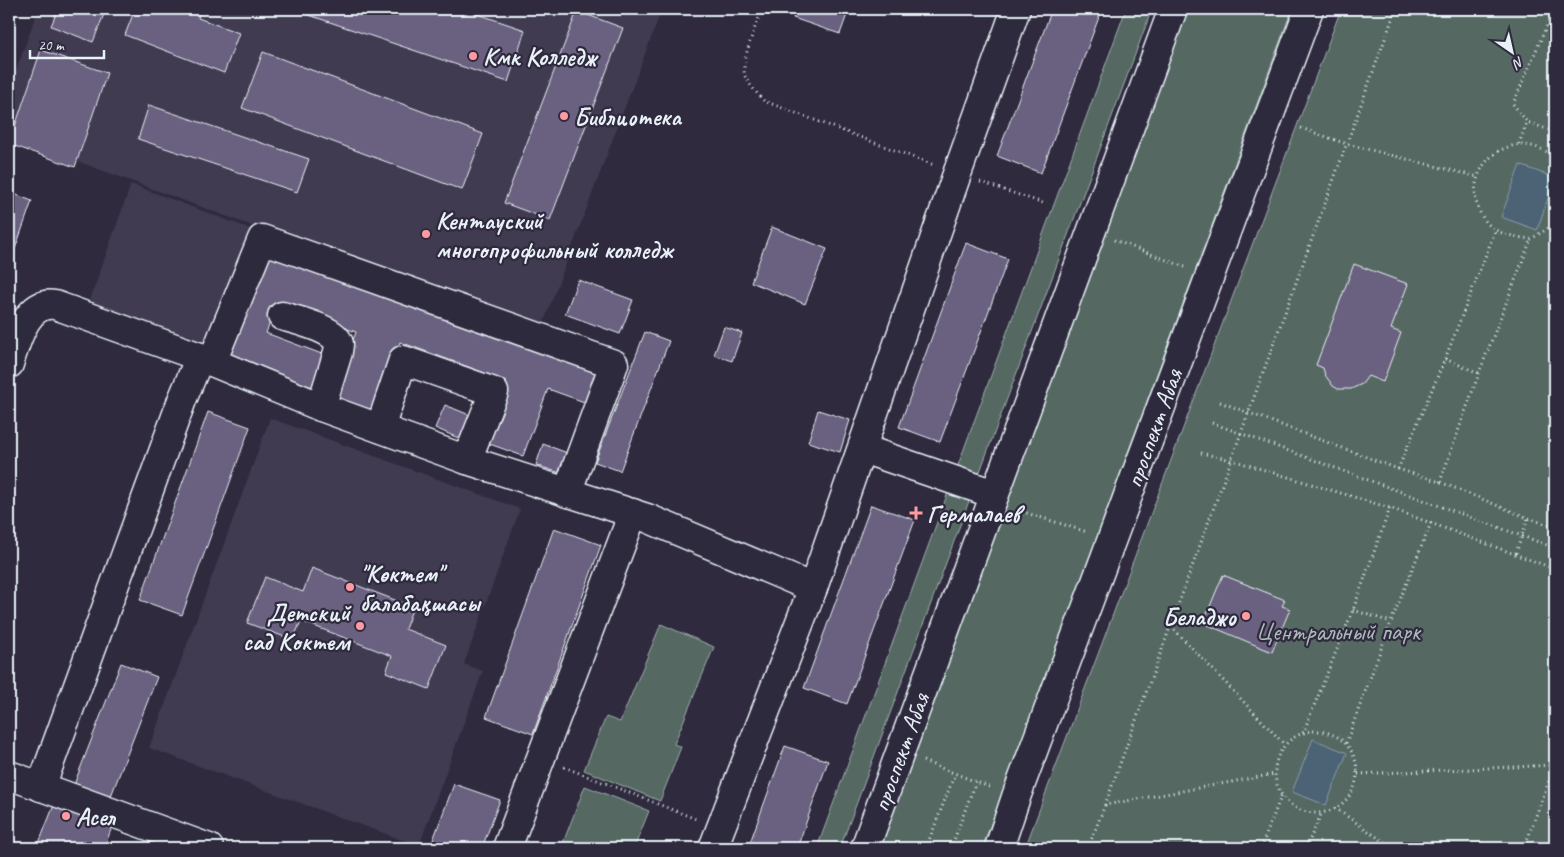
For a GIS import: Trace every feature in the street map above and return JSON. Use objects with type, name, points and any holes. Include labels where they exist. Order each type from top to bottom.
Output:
[{"type":"street","points":[[716,838],[813,588],[863,449],[956,174],[1016,9]]},
{"type":"street","name":"проспект Абая","points":[[865,848],[1173,9]]},
{"type":"street","name":"проспект Абая","points":[[999,848],[1016,797],[1309,9]]},
{"type":"street","points":[[41,787],[182,400],[206,360],[262,239],[614,364],[568,493]]},
{"type":"street","points":[[10,357],[28,317],[41,306],[49,304],[206,360],[321,407],[467,460],[633,513],[813,588]]},
{"type":"street","points":[[282,316],[324,330],[334,336],[339,343],[321,407]]},
{"type":"street","points":[[380,428],[403,360],[494,392],[467,460]]},
{"type":"street","points":[[863,449],[993,498]]},
{"type":"street","points":[[507,848],[633,513]]},
{"type":"street","points":[[9,775],[209,848]]},
{"type":"path","points":[[762,9],[746,52],[744,74],[754,91],[764,101],[956,174],[1046,204]]},
{"type":"path","points":[[1088,848],[1396,9]]},
{"type":"path","points":[[1553,9],[1513,104],[1527,122],[1555,132]]},
{"type":"path","points":[[1551,16],[1555,17]]},
{"type":"path","points":[[1519,144],[1527,122]]},
{"type":"path","points":[[1301,128],[1347,144],[1478,177]]},
{"type":"path","points":[[1531,239],[1506,235],[1488,224],[1477,201],[1478,177],[1482,167],[1498,151],[1508,146],[1519,144],[1532,145],[1545,150],[1555,157]]},
{"type":"path","points":[[1440,482],[1479,373],[1531,239],[1555,224]]},
{"type":"path","points":[[1398,469],[1445,359],[1496,229]]},
{"type":"path","points":[[1091,231],[1209,276]]},
{"type":"path","points":[[1445,359],[1479,373]]},
{"type":"path","points":[[1220,402],[1398,469],[1440,482],[1555,527]]},
{"type":"path","points":[[1212,423],[1555,548]]},
{"type":"path","points":[[1201,453],[1232,460],[1390,508],[1555,569]]},
{"type":"path","points":[[993,498],[1112,540]]},
{"type":"path","points":[[1303,733],[1353,610],[1390,508]]},
{"type":"path","points":[[1516,553],[1528,518]]},
{"type":"path","points":[[1346,743],[1391,622],[1431,523]]},
{"type":"path","points":[[1353,610],[1391,622]]},
{"type":"path","points":[[1170,626],[1286,745]]},
{"type":"path","points":[[1314,731],[1328,732],[1340,738],[1350,748],[1356,760],[1358,774],[1354,788],[1347,800],[1336,808],[1322,812],[1308,812],[1289,802],[1282,794],[1278,785],[1275,774],[1278,758],[1286,745],[1294,737],[1303,733],[1314,731]]},
{"type":"path","points":[[900,753],[1016,797]]},
{"type":"path","points":[[1358,774],[1555,765],[1524,848]]},
{"type":"path","points":[[564,766],[716,838]]},
{"type":"path","points":[[926,848],[955,774]]},
{"type":"path","points":[[1105,805],[1275,774]]},
{"type":"path","points":[[950,848],[976,782]]},
{"type":"path","points":[[1261,848],[1282,794]]},
{"type":"path","points":[[1336,808],[1393,848]]},
{"type":"path","points":[[1306,848],[1322,812]]},
{"type":"shaded area","name":"Кентауский многопрофильный колледж","points":[[38,9],[662,9],[540,332],[9,136],[9,90]]},
{"type":"shaded area","points":[[131,184],[256,231],[210,354],[86,311]]},
{"type":"shaded area","name":"\"Көктем\" балабақшасы","points":[[270,418],[520,509],[464,664],[483,671],[419,846],[149,748]]},
{"type":"green space","points":[[1126,9],[1152,9],[840,848],[817,848]]},
{"type":"green space","points":[[1173,9],[1292,9],[982,848],[864,848]]},
{"type":"green space","name":"Центральный парк","points":[[1341,9],[1555,9],[1555,848],[1025,848]]},
{"type":"green space","points":[[661,624],[714,647],[674,744],[681,747],[660,801],[584,770],[606,717],[620,722]]},
{"type":"green space","points":[[585,786],[649,811],[634,848],[561,848]]},
{"type":"water","points":[[1520,165],[1555,178],[1537,230],[1501,217]]},
{"type":"water","points":[[1313,739],[1347,753],[1326,805],[1292,792]]},
{"type":"building","points":[[58,9],[106,9],[93,42],[51,26]]},
{"type":"building","points":[[135,9],[201,9],[198,18],[239,33],[224,73],[125,35]]},
{"type":"building","name":"Кмк Колледж","points":[[291,9],[463,9],[525,30],[508,82]]},
{"type":"building","points":[[796,9],[849,9],[840,34],[793,18]]},
{"type":"building","points":[[1052,9],[1102,9],[1041,173],[997,156]]},
{"type":"building","name":"Библиотека","points":[[577,11],[623,28],[550,220],[504,203]]},
{"type":"building","points":[[41,50],[107,73],[75,167],[9,144]]},
{"type":"building","points":[[263,52],[483,134],[462,190],[242,108]]},
{"type":"building","points":[[149,105],[309,159],[297,192],[138,139]]},
{"type":"building","points":[[9,192],[32,201],[9,266]]},
{"type":"building","points":[[772,227],[827,249],[805,304],[751,282]]},
{"type":"building","points":[[966,243],[1008,259],[940,442],[899,427]]},
{"type":"building","points":[[260,249],[598,373],[587,403],[548,389],[523,456],[484,442],[507,381],[400,342],[374,411],[332,396],[356,332],[277,303],[266,333],[335,359],[323,391],[220,353]]},
{"type":"building","points":[[1354,264],[1408,284],[1391,329],[1401,333],[1383,382],[1368,376],[1362,384],[1351,389],[1338,389],[1333,386],[1325,375],[1323,368],[1316,365]]},
{"type":"building","points":[[578,280],[633,300],[620,334],[565,314]]},
{"type":"building","points":[[724,327],[742,333],[732,361],[714,355]]},
{"type":"building","points":[[645,332],[669,341],[620,471],[595,462]]},
{"type":"building","points":[[445,405],[472,416],[463,440],[435,428]]},
{"type":"building","points":[[818,410],[850,420],[840,452],[808,442]]},
{"type":"building","points":[[208,412],[250,427],[182,615],[140,600]]},
{"type":"building","points":[[543,444],[573,455],[566,475],[536,465]]},
{"type":"building","points":[[871,505],[915,520],[847,704],[804,688]]},
{"type":"building","points":[[554,528],[601,545],[533,734],[486,717]]},
{"type":"building","name":"Детский сад Коктем","points":[[312,568],[413,607],[405,629],[446,645],[429,689],[386,672],[392,656],[301,621],[293,640],[247,623],[265,577],[303,592]]},
{"type":"building","name":"Беладжо","points":[[1223,575],[1285,600],[1282,606],[1290,609],[1272,652],[1203,623]]},
{"type":"building","points":[[121,663],[157,677],[106,809],[70,795]]},
{"type":"building","points":[[785,746],[828,761],[797,848],[748,848]]},
{"type":"building","points":[[454,784],[500,800],[482,848],[430,848]]},
{"type":"building","name":"Асел","points":[[54,805],[112,827],[104,848],[37,848]]},
{"type":"place","name":"Кмк Колледж","points":[[473,56]]},
{"type":"place","name":"Библиотека","points":[[564,116]]},
{"type":"place","name":"Кентауский многопрофильный колледж","points":[[426,234]]},
{"type":"place","name":"Гермалаев","points":[[916,513]]},
{"type":"place","name":"\"Көктем\" балабақшасы","points":[[350,587]]},
{"type":"place","name":"Беладжо","points":[[1246,616]]},
{"type":"place","name":"Детский сад Коктем","points":[[360,626]]},
{"type":"place","name":"Асел","points":[[66,816]]}]
